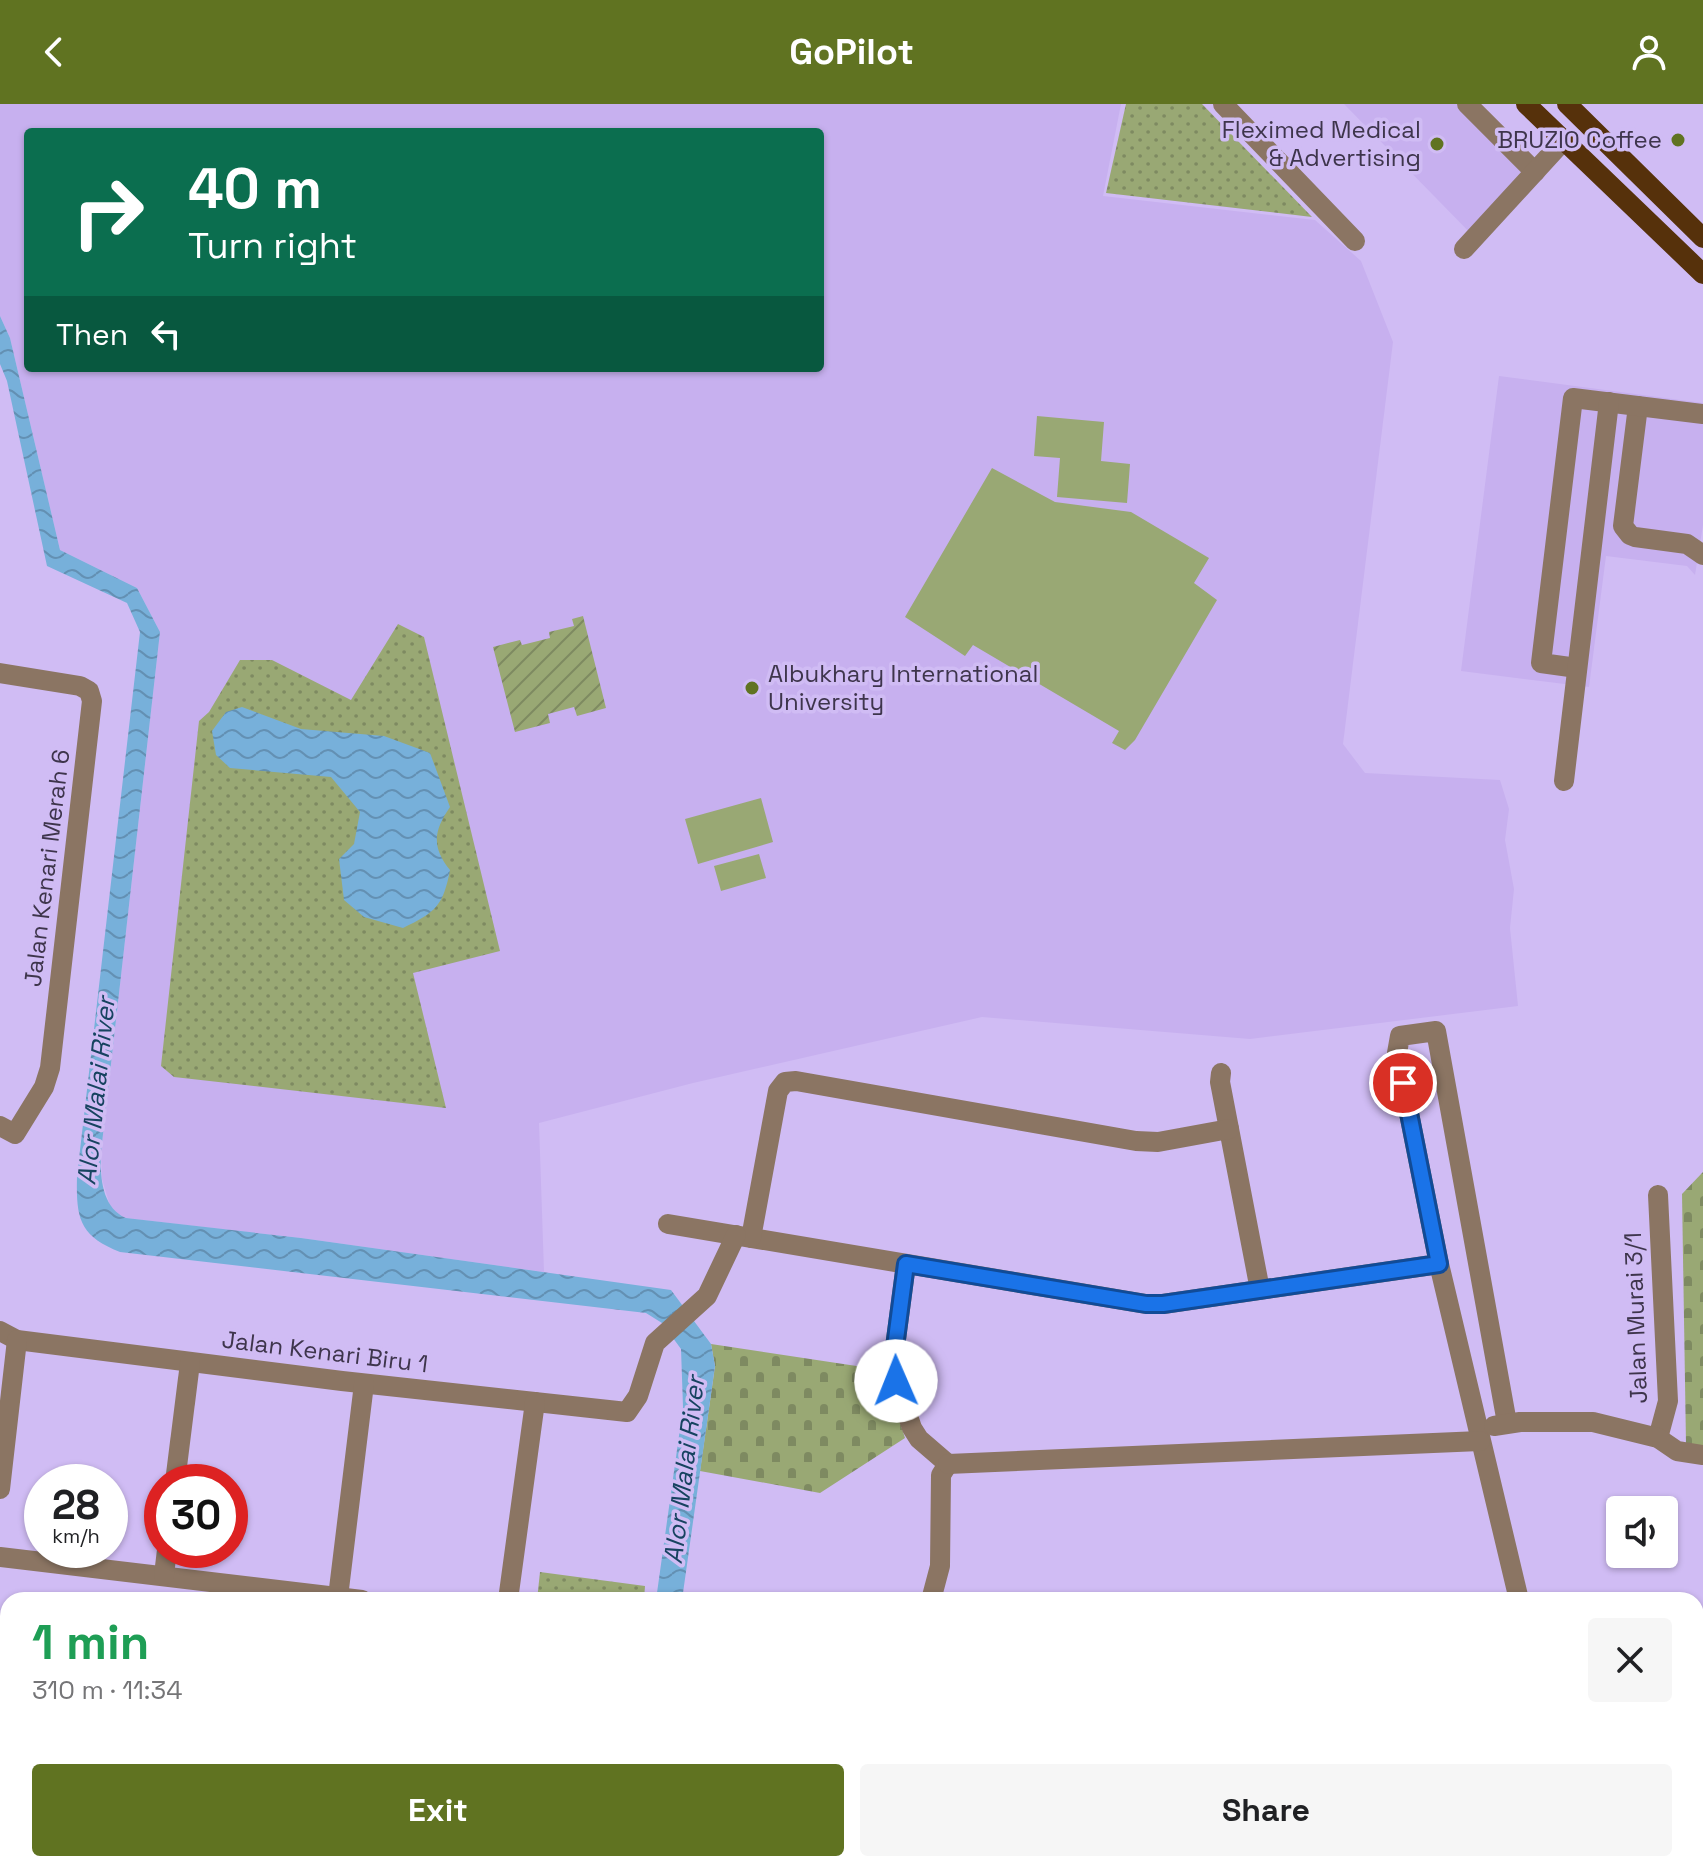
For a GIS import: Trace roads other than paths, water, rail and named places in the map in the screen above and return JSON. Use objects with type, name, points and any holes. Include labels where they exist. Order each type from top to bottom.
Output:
[{"type":"main road","points":[[1526,104],[1703,274]]},
{"type":"main road","points":[[1567,104],[1703,238]]},
{"type":"street","points":[[1467,104],[1535,172]]},
{"type":"street","points":[[1225,105],[1355,241]]},
{"type":"street","points":[[1464,249],[1564,140]]},
{"type":"street","points":[[1577,668],[1541,663],[1573,398],[1703,414]]},
{"type":"street","points":[[1564,781],[1609,402]]},
{"type":"street","points":[[1638,406],[1623,526],[1630,535],[1687,544],[1703,555]]},
{"type":"street","name":"Jalan Kenari Merah 6","points":[[0,673],[80,686],[89,691],[92,701],[50,1068],[35,1105],[8,1130]]},
{"type":"street","points":[[1507,1423],[1436,1031],[1400,1036],[1397,1053],[1439,1264],[1517,1592]]},
{"type":"street","points":[[1221,1073],[1220,1082],[1260,1290]]},
{"type":"street","points":[[744,1236],[778,1091],[785,1082],[796,1081],[1136,1141],[1158,1142],[1229,1129]]},
{"type":"street","name":"Jalan Murai 3/1","points":[[1658,1195],[1668,1401],[1658,1438]]},
{"type":"street","points":[[668,1224],[1146,1304],[1439,1264]]},
{"type":"street","name":"Jalan Kenari Biru 1","points":[[9,1335],[190,1363],[624,1413],[631,1409],[638,1396],[655,1343],[707,1296],[744,1236]]},
{"type":"street","points":[[906,1264],[893,1362],[896,1381],[912,1428],[919,1439],[948,1464],[1478,1435],[1507,1423],[1584,1421],[1658,1438],[1677,1451],[1703,1455]]},
{"type":"street","points":[[0,1489],[9,1335]]},
{"type":"street","points":[[177,1464],[190,1363]]},
{"type":"street","points":[[339,1592],[364,1384]]},
{"type":"street","points":[[509,1592],[535,1402]]},
{"type":"street","points":[[933,1592],[940,1566],[941,1475],[948,1464]]},
{"type":"street","points":[[0,1557],[298,1592]]},
{"type":"street","points":[[164,1575],[165,1568]]},
{"type":"water","name":"Alor Malai River","points":[[0,316],[10,338],[60,550],[137,588],[160,632],[101,1152],[102,1180],[111,1206],[126,1218],[301,1238],[671,1290],[711,1344],[715,1366],[683,1592],[657,1592],[683,1407],[681,1349],[662,1323],[646,1313],[120,1252],[96,1239],[83,1224],[79,1214],[77,1176],[140,632],[127,603],[47,566],[7,381],[0,364]]},
{"type":"water","points":[[242,707],[301,729],[384,736],[430,753],[450,807],[438,831],[437,846],[450,870],[441,900],[431,912],[403,928],[364,917],[344,900],[339,859],[354,844],[360,812],[331,777],[230,768],[216,755],[212,731],[226,712]]},
{"type":"place","name":"BRUZIO Coffee","points":[[1678,140]]},
{"type":"place","name":"Fleximed Medical & Advertising","points":[[1437,144]]},
{"type":"place","name":"Albukhary International University","points":[[752,688]]}]
